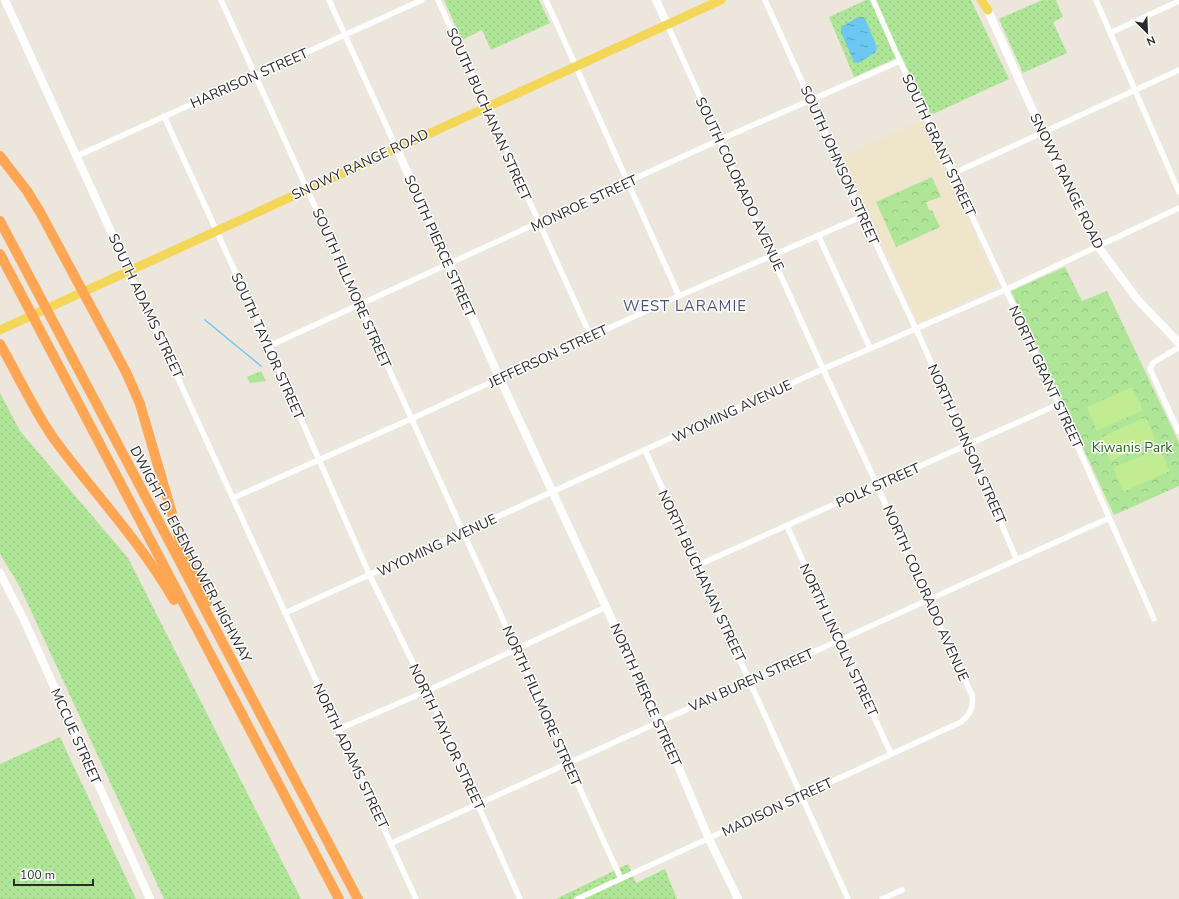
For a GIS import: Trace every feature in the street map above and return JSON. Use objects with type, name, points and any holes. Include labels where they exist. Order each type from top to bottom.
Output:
[{"type":"highway","points":[[0,156],[27,191],[40,212],[126,372],[140,404],[180,540],[243,682]]},
{"type":"highway","name":"DWIGHT D. EISENHOWER HIGHWAY","points":[[0,221],[34,288],[358,899]]},
{"type":"highway","name":"DWIGHT D. EISENHOWER HIGHWAY","points":[[0,254],[44,341],[339,899]]},
{"type":"highway","points":[[0,344],[54,439],[142,549],[161,578],[242,716]]},
{"type":"main road","name":"SOUTH ADAMS STREET","points":[[5,0],[129,271]]},
{"type":"main road","name":"SOUTH COLORADO AVENUE","points":[[656,0],[667,24]]},
{"type":"main road","name":"SNOWY RANGE ROAD","points":[[0,330],[396,147],[721,0]]},
{"type":"main road","points":[[982,0],[988,10]]},
{"type":"main road","name":"SNOWY RANGE ROAD","points":[[988,10],[1084,222],[1097,245],[1137,299],[1179,343]]},
{"type":"main road","name":"SOUTH PIERCE STREET","points":[[396,147],[500,379],[554,491]]},
{"type":"main road","name":"NORTH PIERCE STREET","points":[[554,491],[606,608],[660,721],[709,839],[738,899]]},
{"type":"main road","name":"MCCUE STREET","points":[[0,573],[18,609],[150,899]]},
{"type":"street","name":"SOUTH FILLMORE STREET","points":[[221,0],[463,533]]},
{"type":"street","name":"SOUTH PIERCE STREET","points":[[329,0],[396,147]]},
{"type":"street","name":"HARRISON STREET","points":[[77,156],[422,0]]},
{"type":"street","name":"SOUTH BUCHANAN STREET","points":[[438,0],[538,224],[591,337]]},
{"type":"street","points":[[546,0],[679,296]]},
{"type":"street","name":"SOUTH JOHNSON STREET","points":[[765,0],[916,329]]},
{"type":"street","name":"SOUTH GRANT STREET","points":[[873,0],[1006,290]]},
{"type":"street","points":[[1096,0],[1179,192]]},
{"type":"street","points":[[1110,33],[1179,2]]},
{"type":"street","name":"SOUTH COLORADO AVENUE","points":[[667,24],[823,369]]},
{"type":"street","name":"MONROE STREET","points":[[269,346],[719,140],[900,61]]},
{"type":"street","points":[[952,174],[1179,70]]},
{"type":"street","name":"SOUTH TAYLOR STREET","points":[[164,116],[269,346],[370,576]]},
{"type":"street","name":"WYOMING AVENUE","points":[[285,613],[370,576],[823,369],[1006,290],[1097,245],[1179,208]]},
{"type":"street","name":"JEFFERSON STREET","points":[[233,498],[500,379],[679,296],[863,216]]},
{"type":"street","points":[[818,235],[870,348]]},
{"type":"street","name":"SOUTH ADAMS STREET","points":[[129,271],[285,613]]},
{"type":"street","name":"NORTH GRANT STREET","points":[[1006,290],[1059,404],[1154,618]]},
{"type":"street","name":"NORTH JOHNSON STREET","points":[[916,329],[1018,560]]},
{"type":"street","points":[[1179,347],[1153,363],[1150,369],[1179,432]]},
{"type":"street","name":"NORTH COLORADO AVENUE","points":[[823,369],[878,485],[927,600],[972,695],[972,710]]},
{"type":"street","name":"POLK STREET","points":[[696,566],[1059,404]]},
{"type":"street","name":"NORTH BUCHANAN STREET","points":[[645,450],[696,566],[750,680],[800,796],[806,804],[848,899]]},
{"type":"street","name":"VAN BUREN STREET","points":[[392,843],[1109,518]]},
{"type":"street","name":"NORTH LINCOLN STREET","points":[[787,526],[891,754]]},
{"type":"street","name":"NORTH FILLMORE STREET","points":[[463,533],[620,879]]},
{"type":"street","name":"NORTH TAYLOR STREET","points":[[370,576],[427,691],[520,899]]},
{"type":"street","points":[[339,729],[427,691],[606,608]]},
{"type":"street","name":"NORTH ADAMS STREET","points":[[285,613],[392,843],[416,899]]},
{"type":"street","name":"MADISON STREET","points":[[577,899],[961,722],[972,710]]},
{"type":"street","points":[[882,899],[902,890]]},
{"type":"shaded area","points":[[923,120],[998,286],[918,322],[843,156]]},
{"type":"green space","points":[[444,0],[539,0],[550,23],[491,50],[482,30],[462,40]]},
{"type":"green space","points":[[866,0],[971,0],[1009,79],[931,115],[901,56],[854,77],[829,17]]},
{"type":"green space","points":[[1042,0],[1056,0],[1063,17],[1053,22],[1067,53],[1023,73],[999,19]]},
{"type":"green space","points":[[932,177],[941,197],[926,202],[929,210],[932,210],[940,227],[896,247],[876,202]]},
{"type":"green space","name":"Kiwanis Park","points":[[1065,267],[1082,301],[1107,291],[1179,443],[1179,486],[1114,515],[1011,291]]},
{"type":"green space","points":[[261,371],[266,381],[250,383],[247,377]]},
{"type":"green space","points":[[1132,387],[1143,410],[1097,431],[1087,407]]},
{"type":"green space","points":[[0,393],[20,431],[128,558],[301,899],[164,899],[20,587],[0,554]]},
{"type":"green space","points":[[1146,417],[1156,441],[1110,461],[1100,438]]},
{"type":"green space","points":[[1159,448],[1170,471],[1123,492],[1113,468]]},
{"type":"green space","points":[[60,737],[136,899],[0,899],[0,764]]},
{"type":"green space","points":[[628,864],[636,883],[665,869],[677,899],[556,899]]},
{"type":"water","points":[[858,17],[863,17],[866,20],[877,48],[875,53],[858,63],[854,62],[841,32],[841,27]]},
{"type":"waterway","points":[[205,320],[261,366]]},
{"type":"district","name":"WEST LARAMIE","points":[[685,306]]}]
